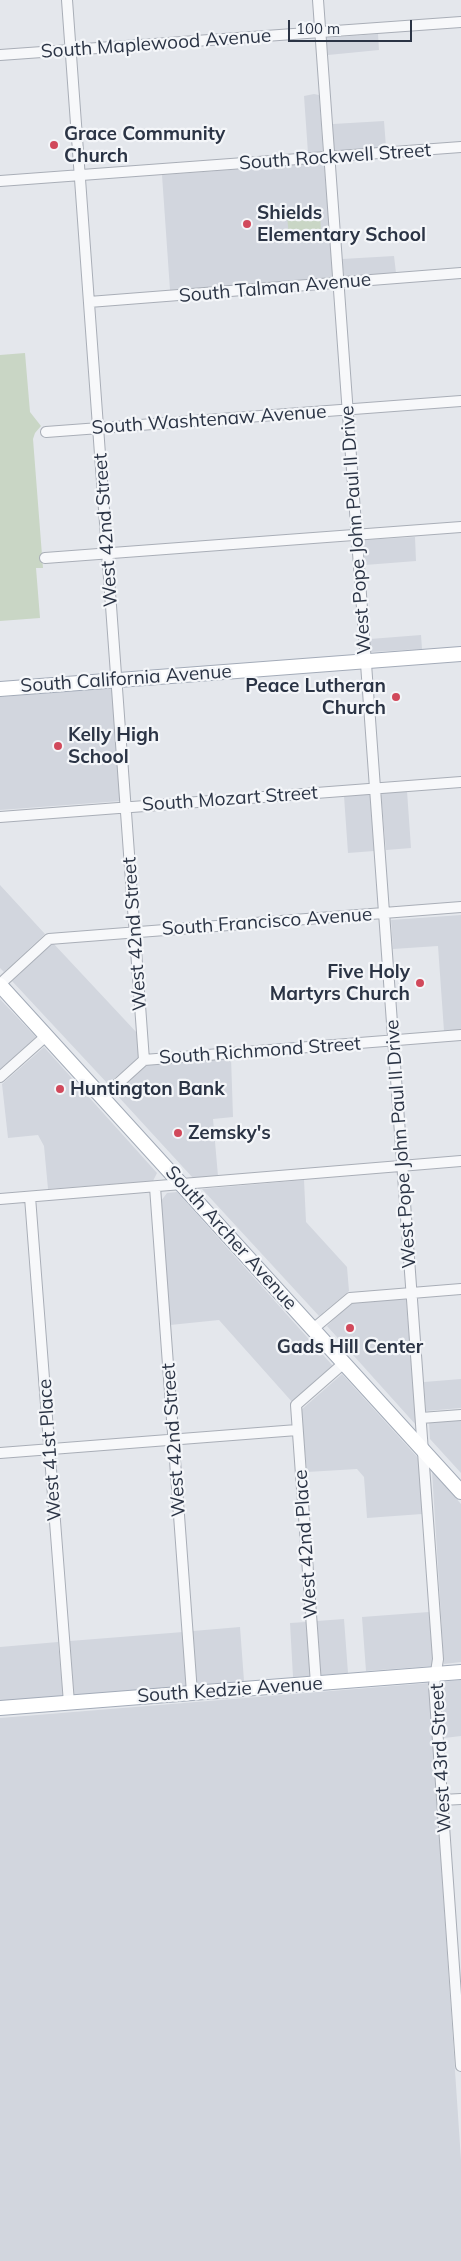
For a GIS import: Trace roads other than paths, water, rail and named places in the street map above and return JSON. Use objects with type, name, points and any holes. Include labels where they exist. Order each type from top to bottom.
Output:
[{"type":"main road","name":"South California Avenue","points":[[0,689],[461,654]]},
{"type":"main road","name":"South Archer Avenue","points":[[0,984],[461,1492]]},
{"type":"main road","name":"South Kedzie Avenue","points":[[0,1708],[461,1672]]},
{"type":"street","name":"West 42nd Street","points":[[67,0],[144,1060]]},
{"type":"street","name":"West Pope John Paul II Drive","points":[[318,0],[423,1450]]},
{"type":"street","name":"South Maplewood Avenue","points":[[0,55],[461,22]]},
{"type":"street","name":"South Rockwell Street","points":[[0,181],[461,147]]},
{"type":"street","name":"South Talman Avenue","points":[[89,302],[461,273]]},
{"type":"street","name":"South Washtenaw Avenue","points":[[46,432],[461,401]]},
{"type":"street","points":[[45,558],[461,527]]},
{"type":"street","name":"South Mozart Street","points":[[0,817],[461,782]]},
{"type":"street","name":"South Francisco Avenue","points":[[0,984],[49,939],[461,907]]},
{"type":"street","points":[[1,1077],[46,1036]]},
{"type":"street","name":"South Richmond Street","points":[[102,1098],[144,1060],[461,1036]]},
{"type":"street","points":[[0,1199],[461,1161]]},
{"type":"street","name":"West 42nd Street","points":[[155,1187],[192,1693]]},
{"type":"street","name":"West 41st Place","points":[[30,1196],[69,1703]]},
{"type":"street","points":[[313,1329],[350,1298],[461,1289]]},
{"type":"street","name":"West 42nd Place","points":[[316,1684],[296,1405],[344,1363]]},
{"type":"street","points":[[421,1418],[461,1415]]},
{"type":"street","points":[[0,1453],[298,1430]]},
{"type":"street","name":"West 43rd Street","points":[[423,1450],[438,1663],[434,1685],[442,1800],[456,1927],[461,2066]]},
{"type":"street","points":[[442,1800],[461,1799]]},
{"type":"place","name":"Grace Community Church","points":[[54,145]]},
{"type":"place","name":"Shields Elementary School","points":[[247,224]]},
{"type":"place","name":"Peace Lutheran Church","points":[[396,697]]},
{"type":"place","name":"Kelly High School","points":[[58,746]]},
{"type":"place","name":"Five Holy Martyrs Church","points":[[420,983]]},
{"type":"place","name":"Huntington Bank","points":[[60,1089]]},
{"type":"place","name":"Zemsky's","points":[[178,1133]]},
{"type":"place","name":"Gads Hill Center","points":[[350,1328]]}]
